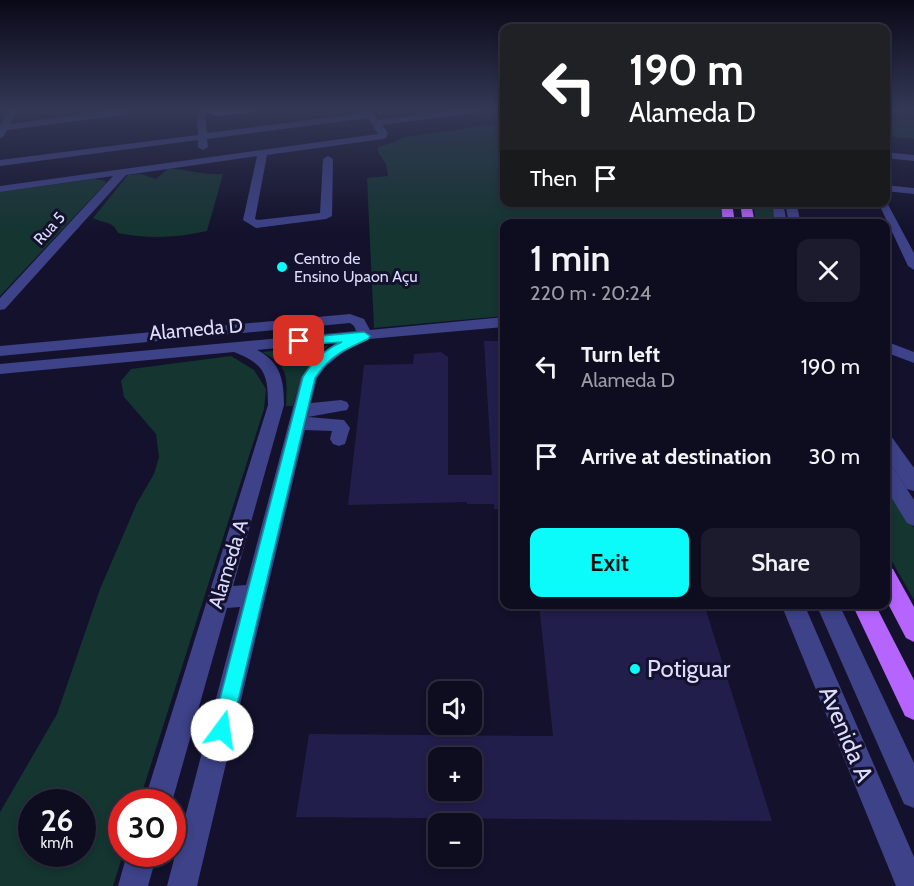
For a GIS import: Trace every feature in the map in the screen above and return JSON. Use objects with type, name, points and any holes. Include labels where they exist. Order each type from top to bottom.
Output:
[{"type":"main road","points":[[890,585],[914,630]]},
{"type":"main road","points":[[865,609],[914,707]]},
{"type":"street","points":[[0,163],[98,150]]},
{"type":"street","points":[[203,150],[204,161]]},
{"type":"street","points":[[0,189],[282,150]]},
{"type":"street","points":[[263,153],[249,220],[256,224],[326,216],[328,159]]},
{"type":"street","points":[[890,156],[914,158]]},
{"type":"street","name":"Rua 5","points":[[0,306],[122,173]]},
{"type":"street","points":[[890,189],[914,191]]},
{"type":"street","points":[[886,207],[914,266]]},
{"type":"street","points":[[896,228],[914,230]]},
{"type":"street","points":[[0,351],[350,318],[356,319],[362,325],[364,336]]},
{"type":"street","name":"Alameda D","points":[[0,369],[500,322]]},
{"type":"street","name":"Alameda A","points":[[182,886],[309,377],[319,362],[332,350],[364,336]]},
{"type":"street","points":[[147,355],[153,337]]},
{"type":"street","name":"Alameda A","points":[[162,789],[276,405],[277,382],[271,367],[254,354],[234,347]]},
{"type":"street","points":[[890,348],[914,358]]},
{"type":"street","points":[[297,425],[341,406]]},
{"type":"street","points":[[890,448],[914,483]]},
{"type":"street","points":[[890,479],[914,517]]},
{"type":"street","points":[[219,597],[256,596]]},
{"type":"street","name":"Avenida A","points":[[794,609],[909,871]]},
{"type":"street","name":"Avenida A","points":[[829,609],[914,794]]},
{"type":"street","points":[[133,886],[138,867]]},
{"type":"green space","points":[[500,150],[500,207],[722,207],[724,219],[500,219],[500,316],[374,328],[367,178],[388,176],[386,164],[378,152]]},
{"type":"green space","points":[[169,168],[223,174],[207,231],[174,236],[140,236],[118,233],[110,224],[93,218],[128,175],[141,174],[156,179]]},
{"type":"green space","points":[[95,179],[106,181],[105,184],[0,296],[0,192]]},
{"type":"green space","points":[[754,207],[772,207],[775,219],[755,219]]},
{"type":"green space","points":[[328,346],[306,373],[298,388],[293,406],[286,406],[285,374],[278,362],[262,352]]},
{"type":"green space","points":[[231,356],[254,370],[266,389],[264,409],[143,789],[108,789],[108,867],[119,867],[113,886],[0,886],[0,812],[57,714],[100,589],[137,503],[154,474],[159,457],[156,434],[124,397],[121,381],[131,369]]},
{"type":"green space","points":[[890,490],[914,528],[914,600],[890,558]]},
{"type":"building","points":[[484,341],[500,341],[500,509],[494,509],[494,504],[467,504],[467,502],[348,505],[364,365],[413,364],[414,354],[441,352],[448,357],[448,475],[492,475]]},
{"type":"building","name":"Potiguar","points":[[540,609],[706,609],[772,821],[482,819],[482,813],[428,813],[428,818],[296,817],[309,734],[553,736]]},
{"type":"place","name":"Centro de Ensino Upaon Açu","points":[[282,267]]},
{"type":"place","name":"Potiguar","points":[[635,669]]},
{"type":"route","points":[[222,730],[309,377],[319,362],[332,350],[364,336],[299,341]]}]
